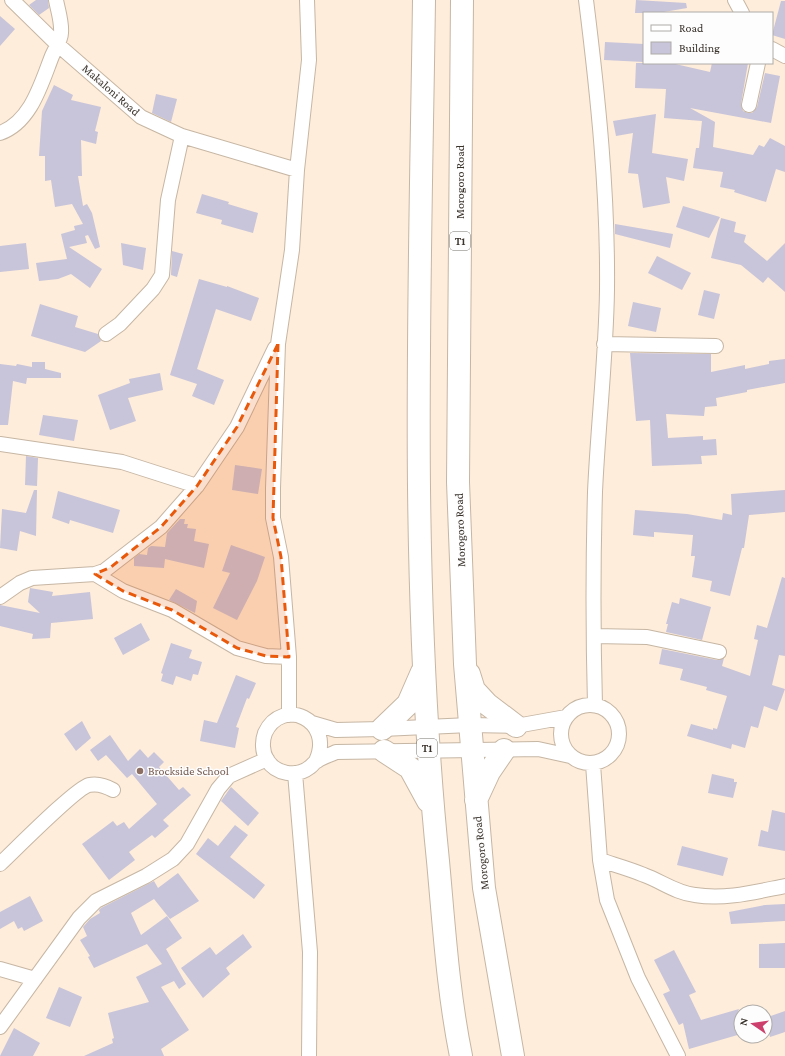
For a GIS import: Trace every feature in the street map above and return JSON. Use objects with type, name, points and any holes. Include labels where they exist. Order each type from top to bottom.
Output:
[{"type":"highway","name":"T1","points":[[424,0],[418,438],[426,726],[427,751],[454,1020],[461,1056]]},
{"type":"highway","name":"Morogoro Road","points":[[462,0],[458,482],[465,664],[484,888],[513,1056]]},
{"type":"highway","points":[[465,664],[474,690],[487,704],[516,726]]},
{"type":"highway","points":[[382,729],[408,704],[425,666]]},
{"type":"highway","points":[[476,802],[489,772],[504,750]]},
{"type":"highway","points":[[384,751],[410,768],[433,809]]},
{"type":"street","name":"Makaloni Road","points":[[12,0],[57,44],[141,117],[182,136],[297,170]]},
{"type":"street","points":[[0,133],[11,129],[29,110],[61,36],[62,23],[56,0]]},
{"type":"street","points":[[289,715],[289,656],[281,557],[274,518],[273,488],[278,344],[292,250],[297,170],[309,60],[307,0]]},
{"type":"street","points":[[586,0],[598,97],[604,192],[607,290],[595,493],[595,705]]},
{"type":"street","points":[[735,0],[741,12]]},
{"type":"street","points":[[773,50],[785,56]]},
{"type":"street","points":[[749,105],[758,64]]},
{"type":"street","points":[[106,334],[120,324],[153,289],[162,275],[168,200],[182,136]]},
{"type":"street","points":[[0,597],[20,583],[32,578],[95,574],[111,567],[161,527],[197,486],[237,427],[278,344]]},
{"type":"street","points":[[604,344],[716,346]]},
{"type":"street","points":[[0,444],[122,462],[197,486]]},
{"type":"street","points":[[95,574],[123,590],[172,610],[236,648],[266,656],[289,656]]},
{"type":"street","points":[[594,636],[647,637],[719,652]]},
{"type":"street","points":[[312,722],[317,729],[321,741],[320,753],[316,761],[310,767],[295,773],[279,770],[267,759],[264,752],[264,735],[274,721],[289,715],[301,716],[312,722],[336,730],[470,724],[516,726],[566,718],[579,707],[595,705],[610,713],[615,719],[619,735],[614,751],[605,759],[593,764],[577,761],[570,756],[538,749],[336,752],[316,761]]},
{"type":"street","points":[[566,718],[561,733],[562,742],[570,756]]},
{"type":"street","points":[[0,1027],[79,918],[96,901],[146,876],[173,859],[187,844],[218,789],[229,776],[267,759]]},
{"type":"street","points":[[593,764],[600,860],[607,900],[638,978],[678,1056]]},
{"type":"street","points":[[295,773],[310,952],[309,1056]]},
{"type":"street","points":[[0,864],[72,798],[89,785],[105,785],[113,790]]},
{"type":"street","points":[[600,860],[644,875],[672,888],[693,895],[714,897],[736,896],[785,886]]},
{"type":"street","points":[[0,969],[34,979]]},
{"type":"highlighted area","points":[[278,344],[273,518],[281,557],[289,657],[266,656],[237,648],[172,610],[123,591],[95,574],[111,567],[161,527],[197,486],[237,427]]},
{"type":"building","points":[[36,0],[48,0],[49,8],[39,15],[29,5]]},
{"type":"building","points":[[636,0],[686,3],[687,8],[664,12],[635,13]]},
{"type":"building","points":[[781,1],[785,1],[785,39],[773,35]]},
{"type":"building","points":[[0,16],[15,29],[0,46]]},
{"type":"building","points":[[605,42],[643,44],[643,62],[604,60]]},
{"type":"building","points":[[636,63],[675,64],[710,72],[712,64],[748,64],[741,104],[743,111],[752,113],[757,107],[765,73],[780,76],[771,123],[690,108],[715,122],[713,147],[753,155],[759,145],[764,147],[770,138],[785,146],[785,172],[776,169],[766,202],[734,192],[735,190],[720,187],[723,172],[693,168],[696,148],[699,148],[702,121],[664,118],[666,89],[635,88]]},
{"type":"building","points":[[54,85],[73,95],[71,100],[101,107],[95,131],[98,132],[96,144],[81,140],[82,176],[78,176],[83,206],[87,204],[92,213],[100,247],[95,249],[88,235],[85,236],[87,243],[69,247],[102,269],[90,288],[71,274],[58,279],[39,281],[36,263],[67,259],[61,234],[75,230],[74,226],[83,224],[72,204],[55,207],[51,180],[45,181],[45,156],[39,156],[42,111]]},
{"type":"building","points":[[156,94],[177,99],[171,122],[152,113]]},
{"type":"building","points":[[656,114],[652,153],[688,159],[684,181],[666,177],[670,203],[643,208],[638,174],[628,173],[633,133],[616,136],[613,121]]},
{"type":"building","points":[[202,194],[258,213],[253,233],[221,224],[222,220],[196,213]]},
{"type":"building","points":[[683,206],[720,217],[709,238],[676,227]]},
{"type":"building","points":[[721,218],[736,222],[734,232],[746,235],[744,242],[767,261],[785,243],[785,292],[768,277],[763,283],[741,265],[711,258]]},
{"type":"building","points":[[615,224],[673,234],[670,248],[615,234]]},
{"type":"building","points":[[26,243],[29,269],[0,272],[0,246]]},
{"type":"building","points":[[121,243],[146,248],[143,270],[123,265]]},
{"type":"building","points":[[172,251],[183,254],[177,277],[171,275]]},
{"type":"building","points":[[657,256],[691,273],[682,290],[648,273]]},
{"type":"building","points":[[199,279],[227,286],[259,298],[251,321],[216,309],[197,369],[224,380],[214,405],[192,396],[197,384],[170,375]]},
{"type":"building","points":[[704,290],[720,294],[714,319],[698,315]]},
{"type":"building","points":[[633,302],[661,308],[656,332],[628,326]]},
{"type":"building","points":[[40,304],[78,316],[75,327],[98,334],[101,341],[85,352],[31,336]]},
{"type":"building","points":[[630,353],[711,354],[711,372],[745,365],[745,369],[769,364],[769,361],[785,359],[785,383],[747,390],[747,392],[716,398],[717,406],[705,407],[704,416],[666,414],[668,438],[703,436],[703,440],[716,439],[717,455],[701,456],[702,464],[652,466],[650,420],[636,421]]},
{"type":"building","points":[[32,362],[45,362],[45,369],[61,373],[61,378],[27,378],[26,384],[13,381],[8,425],[0,425],[0,364],[16,366],[17,364],[32,367]]},
{"type":"building","points":[[160,373],[163,390],[128,398],[136,421],[110,430],[98,395],[130,383],[129,379]]},
{"type":"building","points":[[43,415],[78,420],[74,441],[39,435]]},
{"type":"building","points":[[26,456],[38,458],[37,486],[25,485]]},
{"type":"building","points":[[235,465],[262,469],[258,494],[232,490]]},
{"type":"building","points":[[34,490],[37,490],[36,536],[20,531],[17,551],[0,548],[2,509],[26,513]]},
{"type":"building","points":[[785,490],[785,512],[749,515],[744,548],[742,548],[730,596],[710,591],[712,581],[692,577],[695,556],[691,556],[693,535],[654,532],[654,537],[633,535],[635,510],[687,514],[722,520],[723,513],[732,515],[731,494]]},
{"type":"building","points":[[58,491],[120,510],[113,533],[70,520],[69,524],[52,518]]},
{"type":"building","points":[[180,519],[185,519],[184,524],[188,524],[187,528],[196,529],[194,541],[209,544],[204,568],[165,559],[164,568],[134,566],[134,558],[139,554],[147,555],[148,548],[151,546],[165,547],[167,533]]},
{"type":"building","points":[[231,545],[265,557],[257,581],[237,620],[213,608],[230,573],[222,571]]},
{"type":"building","points":[[782,577],[785,578],[785,656],[779,655],[772,685],[785,689],[777,711],[764,706],[758,728],[751,726],[745,748],[732,744],[731,749],[687,736],[691,724],[713,730],[713,728],[717,729],[727,696],[706,690],[707,687],[680,680],[683,669],[659,664],[662,649],[717,660],[724,658],[722,666],[750,676],[758,640],[754,639],[757,625],[767,628]]},
{"type":"building","points":[[30,588],[53,592],[52,596],[90,592],[93,619],[51,623],[50,638],[32,639],[33,634],[0,626],[0,605],[40,613],[28,602]]},
{"type":"building","points":[[176,589],[197,601],[195,613],[169,600]]},
{"type":"building","points":[[680,598],[711,607],[702,640],[666,632],[668,624],[666,624],[672,602],[679,604]]},
{"type":"building","points":[[141,623],[150,640],[123,655],[114,638]]},
{"type":"building","points":[[171,643],[192,650],[189,658],[202,662],[198,675],[193,674],[191,681],[176,676],[173,685],[161,681],[163,674],[161,673]]},
{"type":"building","points":[[236,675],[256,683],[249,699],[247,698],[236,727],[239,728],[235,748],[200,741],[204,720],[217,723]]},
{"type":"building","points":[[82,721],[91,738],[76,751],[64,734]]},
{"type":"building","points":[[110,735],[128,761],[140,749],[148,758],[154,752],[164,762],[159,767],[179,790],[183,787],[191,795],[163,820],[169,826],[155,838],[152,835],[129,852],[135,860],[109,880],[82,844],[113,821],[117,826],[124,822],[129,829],[157,804],[132,774],[127,778],[106,755],[98,761],[90,750]]},
{"type":"building","points":[[712,774],[734,779],[734,782],[737,782],[733,798],[708,793]]},
{"type":"building","points":[[231,787],[259,813],[248,826],[221,801]]},
{"type":"building","points":[[772,810],[785,813],[785,851],[758,846],[761,830],[768,832]]},
{"type":"building","points":[[235,825],[248,835],[230,857],[265,885],[254,899],[196,854],[208,838],[218,846]]},
{"type":"building","points":[[682,846],[728,858],[723,876],[677,865]]},
{"type":"building","points":[[178,873],[199,901],[170,919],[154,899],[131,913],[141,935],[167,916],[182,938],[166,949],[186,984],[179,989],[174,981],[161,987],[189,1030],[161,1049],[164,1056],[84,1056],[113,1043],[112,1039],[114,1038],[108,1013],[149,1002],[136,977],[162,964],[147,944],[94,968],[88,957],[90,956],[80,940],[87,936],[83,927],[90,919],[100,913],[99,910],[101,908],[154,881],[158,888]]},
{"type":"building","points":[[30,896],[43,921],[24,931],[22,927],[18,929],[14,921],[0,929],[0,912]]},
{"type":"building","points":[[785,904],[785,921],[731,924],[729,912],[765,905]]},
{"type":"building","points":[[243,934],[252,947],[226,968],[230,974],[203,998],[181,968],[210,947],[216,955]]},
{"type":"building","points":[[785,943],[785,968],[759,968],[759,944]]},
{"type":"building","points":[[674,950],[696,992],[689,995],[701,1020],[733,1011],[733,1036],[689,1049],[683,1023],[679,1025],[663,994],[670,991],[654,960]]},
{"type":"building","points":[[59,987],[82,997],[70,1027],[46,1018]]},
{"type":"building","points":[[785,1011],[785,1032],[773,1036],[773,1015]]},
{"type":"building","points":[[14,1028],[40,1043],[33,1056],[0,1056]]},
{"type":"place","name":"Brockside School","points":[[140,771]]}]
